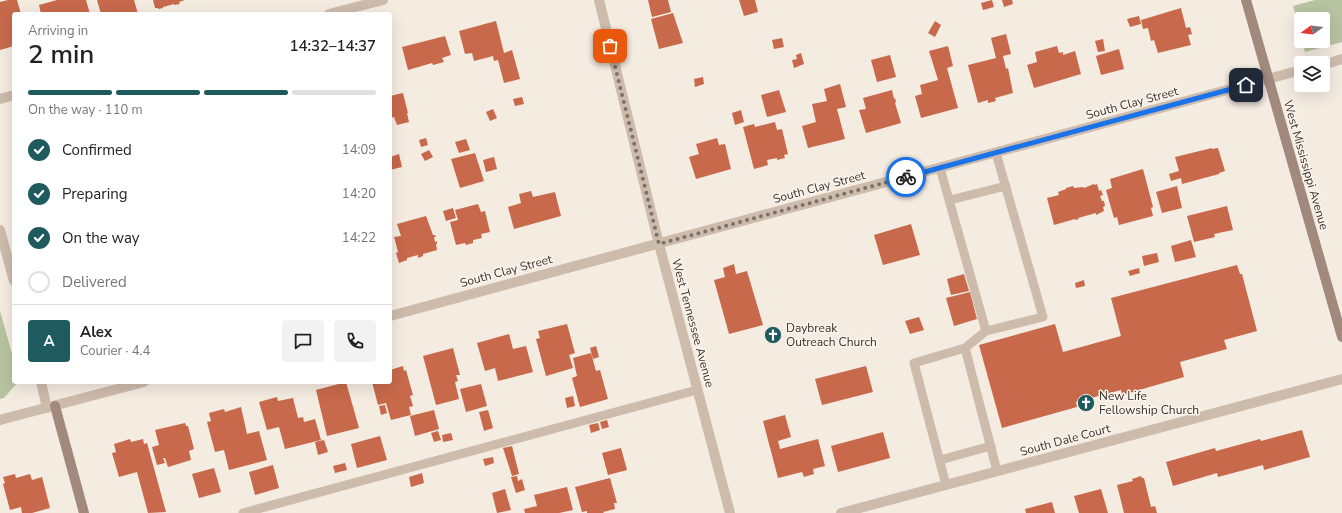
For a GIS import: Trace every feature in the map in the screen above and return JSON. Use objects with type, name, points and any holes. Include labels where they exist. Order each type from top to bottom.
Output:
[{"type":"main road","name":"West Mississippi Avenue","points":[[1246,0],[1342,337]]},
{"type":"main road","points":[[51,407],[84,513]]},
{"type":"street","points":[[337,12],[383,0]]},
{"type":"street","name":"West Tennessee Avenue","points":[[599,0],[659,244],[730,513]]},
{"type":"street","points":[[1330,63],[1342,60]]},
{"type":"street","name":"South Clay Street","points":[[392,315],[1294,72]]},
{"type":"street","points":[[0,99],[12,96]]},
{"type":"street","points":[[0,230],[12,274]]},
{"type":"street","name":"South Dale Court","points":[[841,513],[1342,379]]},
{"type":"street","points":[[42,384],[51,407]]},
{"type":"street","points":[[0,420],[137,384]]},
{"type":"lane","points":[[946,485],[914,363],[965,348],[986,332],[1043,317],[996,153]]},
{"type":"lane","points":[[940,168],[986,332]]},
{"type":"lane","points":[[950,200],[1006,186]]},
{"type":"lane","points":[[965,348],[997,471]]},
{"type":"lane","points":[[243,513],[698,390]]},
{"type":"lane","points":[[940,460],[991,446]]},
{"type":"green space","points":[[1315,0],[1342,0],[1342,42],[1330,45],[1330,12],[1295,12],[1293,6]]},
{"type":"green space","points":[[1304,48],[1320,48],[1305,52]]},
{"type":"green space","points":[[0,311],[12,354],[12,384],[16,384],[4,398],[0,399]]},
{"type":"building","points":[[17,0],[20,12],[12,12],[12,47],[0,50],[0,2]]},
{"type":"building","points":[[57,0],[86,0],[89,12],[41,12],[39,5]]},
{"type":"building","points":[[97,0],[134,0],[137,12],[100,12]]},
{"type":"building","points":[[153,0],[185,0],[179,2],[180,4],[174,4],[158,9],[155,8]]},
{"type":"building","points":[[648,0],[668,0],[671,12],[652,17]]},
{"type":"building","points":[[739,0],[755,0],[758,12],[744,16]]},
{"type":"building","points":[[992,0],[994,7],[983,10],[981,3]]},
{"type":"building","points":[[1002,0],[1012,0],[1013,4],[1004,7]]},
{"type":"building","points":[[1181,8],[1186,28],[1190,27],[1192,34],[1188,35],[1191,45],[1158,53],[1154,40],[1151,41],[1148,28],[1143,29],[1141,20]]},
{"type":"building","points":[[673,13],[683,43],[659,49],[651,19]]},
{"type":"building","points":[[1139,16],[1141,24],[1130,27],[1127,19]]},
{"type":"building","points":[[496,21],[504,53],[512,50],[520,79],[504,83],[498,60],[494,61],[493,56],[474,61],[472,53],[465,54],[459,31]]},
{"type":"building","points":[[935,21],[941,25],[935,37],[928,33]]},
{"type":"building","points":[[1006,34],[1011,54],[1003,56],[1006,69],[1008,68],[1013,93],[995,98],[996,101],[988,103],[988,100],[978,103],[968,65],[996,58],[991,38]]},
{"type":"building","points":[[445,36],[451,55],[442,58],[444,62],[433,65],[432,63],[408,70],[402,47]]},
{"type":"building","points":[[782,38],[784,47],[774,49],[772,40]]},
{"type":"building","points":[[1103,39],[1105,51],[1098,52],[1095,41]]},
{"type":"building","points":[[948,46],[953,66],[947,68],[958,108],[921,118],[915,96],[922,94],[920,85],[938,80],[929,51]]},
{"type":"building","points":[[1057,46],[1059,53],[1063,52],[1063,55],[1075,51],[1081,74],[1034,88],[1027,65],[1037,62],[1035,52]]},
{"type":"building","points":[[1119,49],[1124,69],[1101,75],[1096,56]]},
{"type":"building","points":[[801,53],[804,64],[794,68],[792,60],[797,59],[796,55]]},
{"type":"building","points":[[890,55],[896,77],[877,82],[871,60]]},
{"type":"building","points":[[703,77],[704,84],[695,87],[694,79]]},
{"type":"building","points":[[840,84],[846,107],[837,109],[845,139],[808,148],[802,126],[816,122],[812,104],[827,101],[824,89]]},
{"type":"building","points":[[779,90],[786,112],[767,117],[761,95]]},
{"type":"building","points":[[892,90],[901,123],[866,133],[859,110],[866,109],[863,98]]},
{"type":"building","points":[[403,93],[409,122],[397,125],[394,117],[392,118],[392,96]]},
{"type":"building","points":[[522,97],[524,104],[515,106],[513,99]]},
{"type":"building","points":[[493,109],[497,118],[490,121],[486,112]]},
{"type":"building","points":[[741,110],[744,122],[735,125],[732,113]]},
{"type":"building","points":[[775,122],[777,130],[782,129],[788,154],[784,155],[785,158],[767,160],[768,165],[754,169],[743,127],[754,124],[755,127]]},
{"type":"building","points":[[426,138],[428,145],[421,147],[419,140]]},
{"type":"building","points":[[717,138],[719,145],[725,144],[731,169],[696,179],[689,157],[699,154],[696,144]]},
{"type":"building","points":[[466,139],[470,150],[459,153],[455,142]]},
{"type":"building","points":[[1212,148],[1218,148],[1225,171],[1182,184],[1181,178],[1171,181],[1169,174],[1179,171],[1175,157]]},
{"type":"building","points":[[429,150],[433,157],[425,161],[421,154]]},
{"type":"building","points":[[475,153],[484,181],[460,188],[451,159]]},
{"type":"building","points":[[399,154],[402,167],[392,170],[392,156]]},
{"type":"building","points":[[494,157],[497,169],[486,172],[483,160]]},
{"type":"building","points":[[1143,169],[1153,207],[1151,208],[1153,216],[1119,225],[1117,217],[1114,218],[1106,190],[1112,188],[1110,179]]},
{"type":"building","points":[[1097,184],[1099,191],[1101,190],[1103,195],[1100,196],[1102,201],[1104,201],[1104,211],[1096,215],[1096,213],[1054,225],[1047,198],[1059,195],[1058,192],[1066,188],[1073,186],[1074,188],[1084,188]]},
{"type":"building","points":[[1177,186],[1182,208],[1162,213],[1156,192]]},
{"type":"building","points":[[531,191],[533,197],[555,192],[561,216],[514,229],[508,207],[521,203],[519,194]]},
{"type":"building","points":[[478,204],[481,212],[485,211],[490,232],[481,234],[482,238],[473,240],[473,243],[456,245],[450,222],[458,220],[455,210]]},
{"type":"building","points":[[1227,206],[1233,230],[1214,234],[1215,237],[1194,242],[1187,216]]},
{"type":"building","points":[[453,208],[456,218],[446,221],[443,211]]},
{"type":"building","points":[[426,216],[433,235],[436,237],[434,237],[435,242],[437,241],[437,250],[423,254],[423,256],[418,258],[418,255],[407,258],[407,260],[399,263],[394,237],[401,236],[397,224]]},
{"type":"building","points":[[911,224],[920,255],[883,265],[874,235]]},
{"type":"building","points":[[1191,240],[1196,257],[1175,262],[1171,246]]},
{"type":"building","points":[[1157,253],[1159,262],[1144,266],[1142,256]]},
{"type":"building","points":[[734,264],[736,274],[747,271],[763,325],[729,334],[714,280],[725,277],[723,268]]},
{"type":"building","points":[[1237,265],[1240,274],[1242,274],[1257,331],[1224,340],[1227,349],[1180,362],[1184,377],[1122,395],[1121,390],[1076,402],[1077,407],[1002,428],[979,345],[1055,324],[1063,352],[1121,336],[1111,298]]},
{"type":"building","points":[[1139,268],[1140,273],[1130,276],[1128,271]]},
{"type":"building","points":[[964,274],[969,291],[951,295],[947,279]]},
{"type":"building","points":[[1084,280],[1085,286],[1076,288],[1075,283]]},
{"type":"building","points":[[970,292],[977,319],[954,326],[946,298]]},
{"type":"building","points":[[919,317],[924,330],[910,334],[905,321]]},
{"type":"building","points":[[567,324],[575,353],[569,355],[573,368],[546,376],[536,339],[540,338],[538,331]]},
{"type":"building","points":[[509,334],[513,349],[526,346],[533,372],[498,381],[495,368],[485,371],[477,343]]},
{"type":"building","points":[[596,346],[599,357],[593,359],[590,348]]},
{"type":"building","points":[[453,348],[460,375],[456,375],[458,381],[455,382],[459,399],[436,405],[423,356]]},
{"type":"building","points":[[591,353],[596,371],[600,370],[608,399],[580,407],[572,378],[577,376],[573,358]]},
{"type":"building","points":[[403,366],[404,371],[406,370],[413,395],[410,396],[413,406],[409,407],[411,415],[391,420],[386,403],[378,405],[373,384],[392,384],[392,369]]},
{"type":"building","points":[[866,366],[873,392],[822,405],[815,379]]},
{"type":"building","points":[[338,384],[347,384],[359,428],[327,436],[316,390]]},
{"type":"building","points":[[481,384],[487,406],[466,412],[460,389]]},
{"type":"building","points":[[573,396],[575,406],[567,408],[565,398]]},
{"type":"building","points":[[277,397],[278,401],[293,398],[298,418],[303,417],[304,422],[315,419],[321,440],[285,449],[279,427],[267,430],[259,402]]},
{"type":"building","points":[[385,405],[387,413],[381,415],[379,406]]},
{"type":"building","points":[[241,407],[247,434],[259,431],[267,460],[229,470],[224,450],[215,452],[207,422],[211,421],[209,413],[224,409],[225,412]]},
{"type":"building","points":[[434,410],[439,429],[415,436],[410,416]]},
{"type":"building","points":[[488,410],[493,428],[484,431],[479,412]]},
{"type":"building","points":[[785,415],[791,437],[778,441],[780,449],[818,439],[825,466],[813,469],[814,474],[804,477],[802,472],[778,478],[763,421]]},
{"type":"building","points":[[607,420],[609,427],[602,429],[600,422]]},
{"type":"building","points":[[185,423],[186,426],[188,426],[194,449],[189,451],[191,460],[168,467],[165,458],[163,458],[165,463],[157,465],[152,447],[159,445],[155,430]]},
{"type":"building","points":[[598,423],[600,430],[591,433],[589,425]]},
{"type":"building","points":[[1302,430],[1310,457],[1264,470],[1263,465],[1218,477],[1217,473],[1173,486],[1166,462],[1215,448],[1216,451],[1260,439],[1261,441]]},
{"type":"building","points":[[438,431],[441,440],[434,442],[431,433]]},
{"type":"building","points":[[883,432],[890,458],[838,472],[831,446]]},
{"type":"building","points":[[451,433],[453,440],[443,442],[442,435]]},
{"type":"building","points":[[380,436],[387,460],[357,468],[351,444]]},
{"type":"building","points":[[130,439],[131,442],[143,439],[144,444],[147,443],[166,512],[148,513],[137,472],[119,477],[112,453],[116,452],[114,444]]},
{"type":"building","points":[[324,440],[328,452],[318,455],[315,442]]},
{"type":"building","points":[[512,446],[519,474],[512,476],[503,448]]},
{"type":"building","points":[[621,448],[627,470],[608,475],[602,453]]},
{"type":"building","points":[[493,457],[494,463],[485,466],[483,459]]},
{"type":"building","points":[[345,463],[347,470],[335,473],[333,466]]},
{"type":"building","points":[[273,465],[279,488],[255,495],[249,472]]},
{"type":"building","points":[[214,468],[221,492],[199,498],[192,474]]},
{"type":"building","points":[[422,473],[424,483],[411,487],[409,477]]},
{"type":"building","points":[[15,474],[16,478],[30,474],[32,480],[42,477],[50,508],[32,513],[22,513],[21,507],[10,510],[3,484],[5,483],[3,477]]},
{"type":"building","points":[[517,476],[518,481],[522,479],[525,490],[516,493],[511,477]]},
{"type":"building","points":[[1141,476],[1144,478],[1151,507],[1155,506],[1157,513],[1124,513],[1117,485],[1133,481],[1132,479]]},
{"type":"building","points":[[610,478],[617,503],[614,503],[615,509],[603,512],[604,513],[587,513],[587,511],[582,512],[575,487]]},
{"type":"building","points":[[567,487],[573,510],[559,513],[525,513],[524,509],[537,506],[534,495]]},
{"type":"building","points":[[505,489],[511,510],[497,513],[492,493]]},
{"type":"building","points":[[1101,489],[1108,513],[1079,513],[1074,496]]},
{"type":"building","points":[[1052,502],[1055,513],[1026,513],[1025,509]]},
{"type":"way so far","points":[[610,46],[659,244],[906,177]]},
{"type":"place","name":"Daybreak Outreach Church","points":[[773,335]]},
{"type":"place","name":"New Life Fellowship Church","points":[[1086,403]]},
{"type":"route","points":[[906,177],[1246,85]]}]
